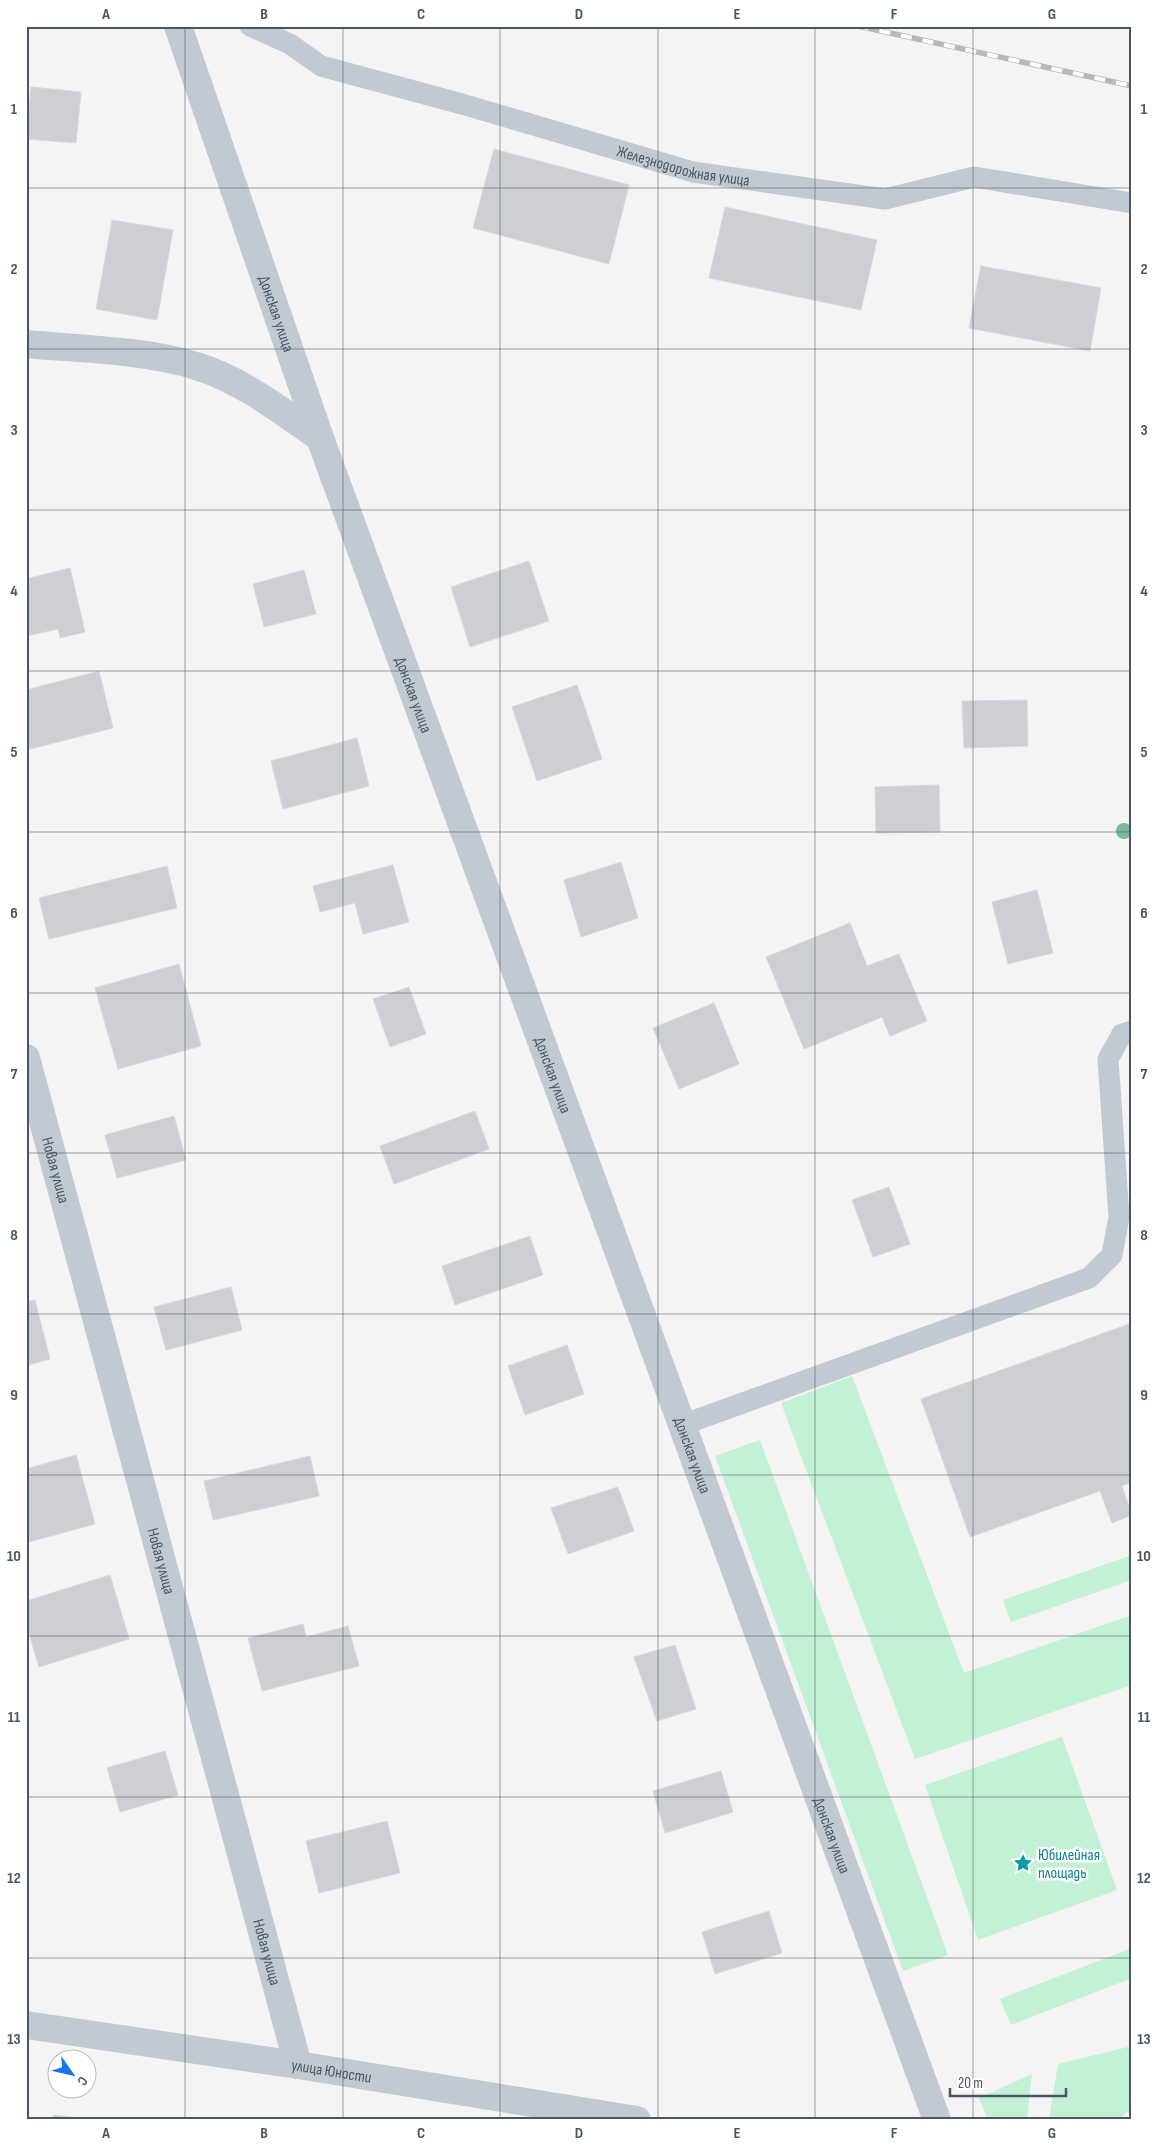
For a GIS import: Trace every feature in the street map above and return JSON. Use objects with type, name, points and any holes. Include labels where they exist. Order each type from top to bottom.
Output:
[{"type":"street","name":"Донская улица","points":[[178,26],[320,438],[937,2120]]},
{"type":"street","points":[[26,344],[153,356],[196,366],[260,395],[320,438]]},
{"type":"street","name":"Новая улица","points":[[26,1058],[298,2064]]},
{"type":"street","name":"улица Юности","points":[[26,2025],[298,2064],[636,2120]]},
{"type":"lane","name":"Железнодорожная улица","points":[[250,26],[290,44],[322,66],[462,104],[694,172],[885,199],[974,176],[1132,203]]},
{"type":"lane","points":[[682,1425],[1089,1278],[1112,1255],[1119,1217],[1108,1059],[1122,1034],[1132,1031]]},
{"type":"green space","points":[[852,1376],[964,1673],[1132,1615],[1132,1685],[915,1759],[781,1403]]},
{"type":"green space","points":[[760,1440],[948,1955],[903,1971],[715,1456]]},
{"type":"green space","points":[[1132,1555],[1132,1580],[1011,1622],[1003,1600]]},
{"type":"green space","points":[[1062,1737],[1117,1890],[978,1940],[925,1785]]},
{"type":"green space","points":[[1132,1948],[1132,1978],[1011,2025],[1000,1999]]},
{"type":"green space","points":[[1132,2046],[1132,2108],[1118,2120],[1049,2120],[1058,2064]]},
{"type":"green space","points":[[1032,2074],[1027,2120],[988,2120],[979,2098]]},
{"type":"building","points":[[31,87],[81,92],[76,143],[26,139]]},
{"type":"building","points":[[494,149],[629,185],[609,264],[473,228]]},
{"type":"building","points":[[725,207],[877,240],[861,310],[709,278]]},
{"type":"building","points":[[112,220],[173,230],[157,320],[96,309]]},
{"type":"building","points":[[981,266],[1101,288],[1090,351],[969,328]]},
{"type":"building","points":[[529,561],[549,621],[470,647],[451,587]]},
{"type":"building","points":[[70,568],[85,632],[60,638],[58,629],[26,636],[26,579]]},
{"type":"building","points":[[304,570],[316,614],[264,627],[253,584]]},
{"type":"building","points":[[99,671],[113,728],[26,750],[26,690]]},
{"type":"building","points":[[577,685],[602,759],[537,781],[512,707]]},
{"type":"building","points":[[1027,700],[1028,746],[964,748],[962,701]]},
{"type":"building","points":[[357,738],[369,786],[283,809],[271,761]]},
{"type":"building","points":[[939,785],[940,832],[876,833],[875,787]]},
{"type":"building","points":[[621,862],[638,918],[581,937],[564,880]]},
{"type":"building","points":[[393,865],[409,922],[363,934],[355,903],[320,912],[313,886]]},
{"type":"building","points":[[167,866],[177,908],[49,939],[39,898]]},
{"type":"building","points":[[1037,890],[1053,953],[1008,964],[992,902]]},
{"type":"building","points":[[850,923],[867,966],[899,954],[927,1021],[890,1036],[882,1017],[804,1049],[766,957]]},
{"type":"building","points":[[179,964],[201,1046],[118,1069],[95,988]]},
{"type":"building","points":[[409,987],[426,1034],[390,1047],[373,999]]},
{"type":"building","points":[[714,1003],[739,1064],[679,1089],[653,1028]]},
{"type":"building","points":[[475,1111],[489,1149],[394,1184],[380,1146]]},
{"type":"building","points":[[174,1116],[186,1160],[117,1178],[105,1135]]},
{"type":"building","points":[[889,1187],[910,1244],[873,1257],[852,1200]]},
{"type":"building","points":[[530,1236],[543,1275],[455,1305],[442,1266]]},
{"type":"building","points":[[231,1287],[242,1330],[166,1350],[154,1307]]},
{"type":"building","points":[[35,1300],[50,1359],[26,1366],[26,1302]]},
{"type":"building","points":[[1132,1323],[1132,1482],[1122,1486],[1132,1515],[1112,1523],[1100,1491],[970,1537],[921,1399]]},
{"type":"building","points":[[567,1345],[584,1394],[525,1415],[508,1366]]},
{"type":"building","points":[[76,1455],[95,1524],[29,1542],[26,1532],[26,1469]]},
{"type":"building","points":[[310,1456],[319,1496],[213,1520],[204,1481]]},
{"type":"building","points":[[618,1487],[634,1531],[568,1554],[551,1508]]},
{"type":"building","points":[[110,1575],[129,1639],[39,1667],[26,1624],[26,1601]]},
{"type":"building","points":[[303,1624],[306,1637],[348,1626],[359,1666],[262,1691],[248,1638]]},
{"type":"building","points":[[675,1645],[696,1709],[657,1721],[634,1657]]},
{"type":"building","points":[[165,1751],[178,1795],[120,1812],[107,1768]]},
{"type":"building","points":[[721,1771],[733,1812],[665,1833],[653,1791]]},
{"type":"building","points":[[387,1821],[400,1873],[319,1893],[306,1841]]},
{"type":"building","points":[[769,1911],[782,1953],[715,1974],[702,1932]]},
{"type":"building","points":[[54,2115],[94,2120],[53,2120]]},
{"type":"railway","points":[[858,26],[1132,86]]},
{"type":"place","name":"Юбилейная площадь","points":[[1023,1863]]}]
